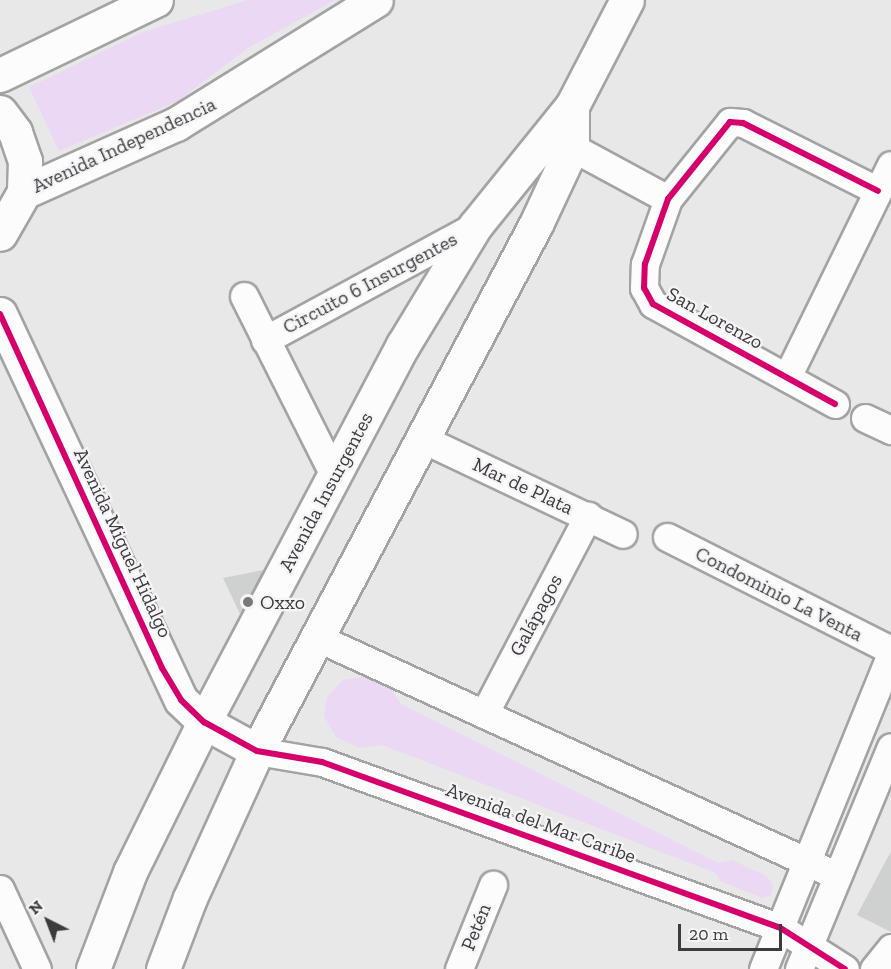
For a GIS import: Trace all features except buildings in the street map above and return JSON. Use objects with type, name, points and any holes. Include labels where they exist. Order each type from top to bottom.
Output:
[{"type":"main road","points":[[0,75],[156,0]]},
{"type":"main road","name":"Avenida Independencia","points":[[24,192],[176,124],[376,0]]},
{"type":"main road","name":"Avenida Insurgentes","points":[[163,969],[190,898],[257,751],[536,224],[572,106],[627,0]]},
{"type":"main road","points":[[0,112],[15,132],[25,161],[24,192],[0,234]]},
{"type":"main road","name":"Avenida Insurgentes","points":[[93,969],[130,872],[204,722],[403,345],[475,226],[560,140]]},
{"type":"main road","name":"Avenida Miguel Hidalgo","points":[[0,314],[162,668],[181,700],[204,722],[257,751]]},
{"type":"street","name":"San Lorenzo","points":[[835,404],[653,304],[644,288],[645,264],[668,199],[730,122],[743,123],[878,191]]},
{"type":"street","points":[[560,140],[668,199]]},
{"type":"street","points":[[787,377],[891,165]]},
{"type":"street","name":"Circuito 6 Insurgentes","points":[[265,340],[475,226]]},
{"type":"street","name":"Circuito 6 Insurgentes","points":[[244,296],[334,475]]},
{"type":"street","points":[[865,418],[891,430]]},
{"type":"street","name":"Mar de Plata","points":[[423,439],[623,534]]},
{"type":"street","name":"Galápagos","points":[[484,714],[588,516]]},
{"type":"street","name":"Condominio La Venta","points":[[667,537],[891,652]]},
{"type":"street","points":[[318,638],[836,875]]},
{"type":"street","points":[[763,969],[804,861],[891,652]]},
{"type":"street","points":[[799,969],[836,875],[891,747]]},
{"type":"street","name":"Avenida del Mar Caribe","points":[[257,751],[322,762],[779,927],[808,943],[845,969]]},
{"type":"street","name":"Petén","points":[[459,969],[493,885]]},
{"type":"street","points":[[0,889],[38,969]]},
{"type":"street","points":[[874,969],[891,948]]},
{"type":"shaded area","points":[[248,0],[335,0],[248,48],[178,101],[59,151],[29,87],[143,32]]},
{"type":"shaded area","points":[[369,676],[388,684],[401,704],[718,863],[732,860],[766,876],[773,885],[771,895],[762,898],[720,881],[716,873],[382,745],[360,748],[336,737],[324,716],[327,697],[343,680]]},
{"type":"cycle path","points":[[835,404],[653,304],[644,288],[645,264],[668,199],[730,122],[743,123],[878,191]]},
{"type":"cycle path","points":[[0,314],[162,668],[181,700],[204,722],[257,751],[322,762],[779,927],[845,969]]},
{"type":"place","name":"Oxxo","points":[[248,602]]}]
